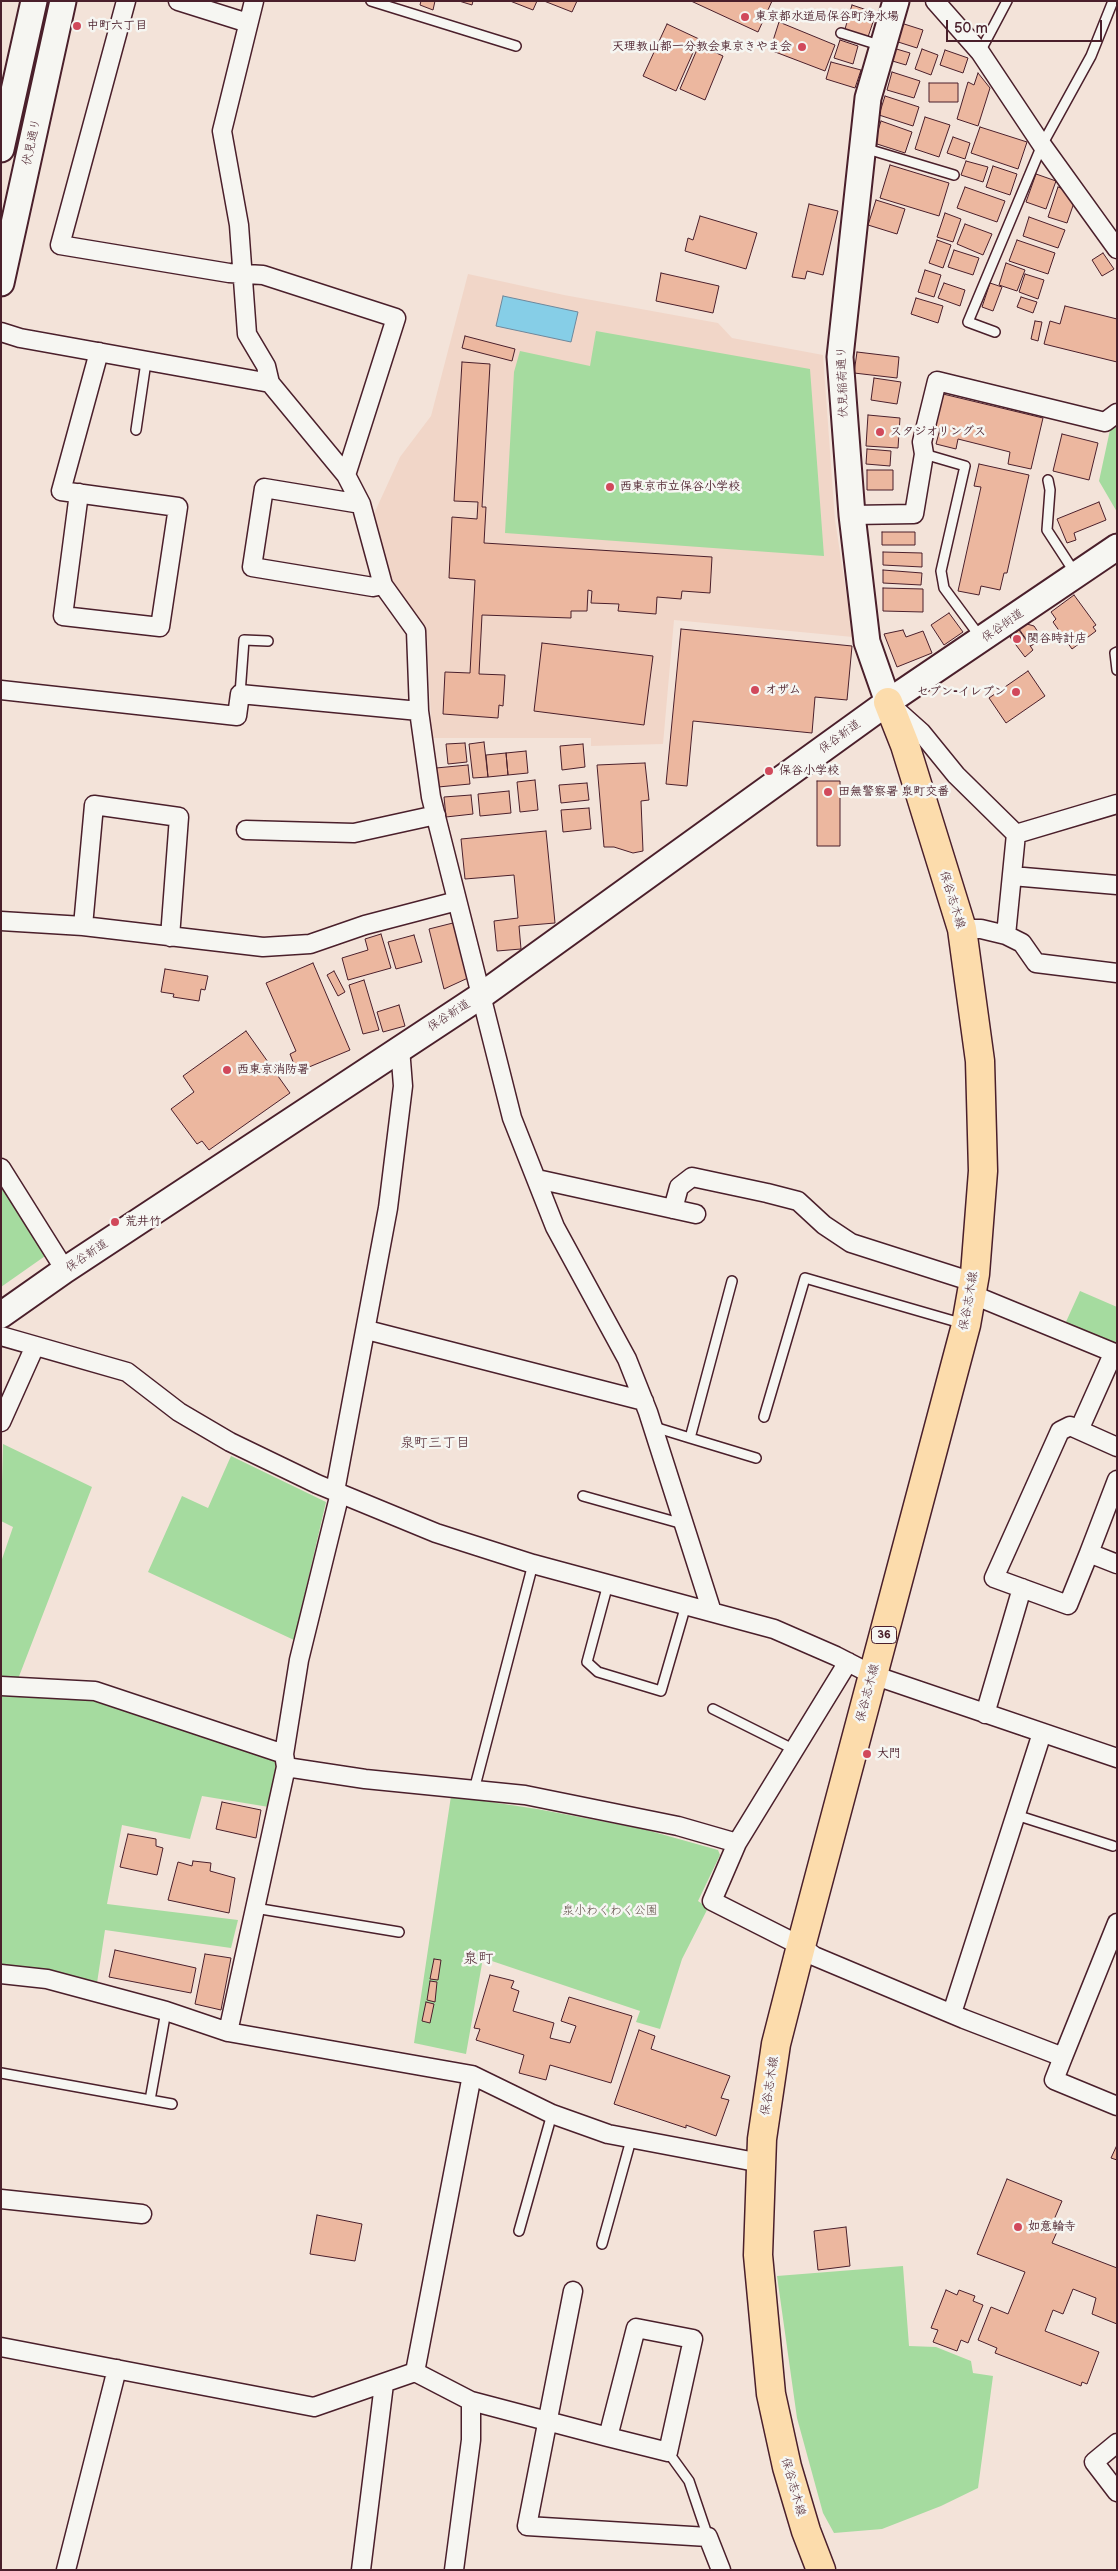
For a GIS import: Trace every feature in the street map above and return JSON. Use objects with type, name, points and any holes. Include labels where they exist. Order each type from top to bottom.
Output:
[{"type":"main road","points":[[1,149],[34,1]]},
{"type":"main road","name":"伏見通り","points":[[1,283],[63,1]]},
{"type":"main road","name":"伏見稲荷通り","points":[[888,702],[867,642],[852,515],[840,357],[868,98],[896,1]]},
{"type":"main road","name":"保谷街道","points":[[888,702],[1117,547]]},
{"type":"main road","name":"保谷志木線","points":[[821,2570],[806,2531],[787,2467],[771,2394],[758,2255],[762,2139],[776,2044],[966,1325],[972,1288],[983,1171],[983,1115],[976,1018],[962,929],[905,745],[888,702]]},
{"type":"main road","name":"保谷新道","points":[[1,1315],[65,1270],[482,995],[888,702]]},
{"type":"street","points":[[126,1],[60,245],[243,274],[263,275],[396,318],[346,475]]},
{"type":"street","points":[[178,1],[248,23]]},
{"type":"street","points":[[254,1],[222,131],[239,225],[247,334],[266,366],[270,383],[346,475],[361,504],[383,585],[416,631],[423,745],[436,815],[512,1118],[538,1179],[555,1227],[627,1359],[644,1401],[712,1612]]},
{"type":"street","points":[[935,1],[980,52],[1042,145],[1117,249]]},
{"type":"street","points":[[1,332],[20,338],[146,362],[270,383]]},
{"type":"street","points":[[79,493],[63,616],[160,626],[178,507],[79,493],[61,491],[99,352]]},
{"type":"street","points":[[852,515],[914,514],[924,454],[922,442],[937,380],[1105,422],[1117,413]]},
{"type":"street","points":[[361,504],[264,488],[252,567],[373,587],[383,585]]},
{"type":"street","points":[[1,690],[237,716],[240,694],[420,711]]},
{"type":"street","points":[[888,702],[921,732],[956,775],[1016,834]]},
{"type":"street","points":[[1016,834],[1117,804]]},
{"type":"street","points":[[83,926],[94,806],[178,817],[170,937]]},
{"type":"street","points":[[246,830],[354,833],[436,815]]},
{"type":"street","points":[[1006,935],[1016,834]]},
{"type":"street","points":[[1012,876],[1117,885]]},
{"type":"street","points":[[1,921],[83,926],[262,947],[310,944],[365,925],[457,901]]},
{"type":"street","points":[[962,929],[981,929],[1006,935],[1022,943],[1036,963],[1117,973]]},
{"type":"street","points":[[228,2032],[285,1760],[299,1660],[338,1492],[388,1208],[403,1086],[400,1048]]},
{"type":"street","points":[[1,1168],[65,1270]]},
{"type":"street","points":[[672,1209],[678,1187],[692,1177],[798,1201],[824,1225],[851,1243],[972,1288],[1115,1354],[1079,1430]]},
{"type":"street","points":[[538,1179],[696,1214]]},
{"type":"street","points":[[366,1330],[644,1401]]},
{"type":"street","points":[[1,1336],[127,1372],[179,1412],[230,1442],[338,1492],[436,1533],[533,1564],[774,1629],[873,1675],[1117,1758]]},
{"type":"street","points":[[1,1422],[35,1346]]},
{"type":"street","points":[[1117,1447],[1070,1426],[1060,1431],[994,1578],[1068,1604],[1117,1480]]},
{"type":"street","points":[[1089,1552],[1117,1564]]},
{"type":"street","points":[[985,1714],[1022,1588]]},
{"type":"street","points":[[848,1662],[737,1843],[712,1901],[801,1946],[814,1956],[1063,2057]]},
{"type":"street","points":[[1,1686],[95,1691],[285,1760],[365,1778],[544,1799],[678,1826],[737,1843]]},
{"type":"street","points":[[952,2013],[1042,1734]]},
{"type":"street","points":[[1117,1923],[1054,2080],[1117,2106]]},
{"type":"street","points":[[1,1974],[47,1978],[166,2011],[228,2032],[472,2075],[552,2114],[630,2140],[761,2164]]},
{"type":"street","points":[[415,2372],[472,2075]]},
{"type":"street","points":[[1,2199],[142,2214]]},
{"type":"street","points":[[573,2291],[527,2526],[708,2537],[721,2570]]},
{"type":"street","points":[[1,2348],[314,2407],[415,2372],[471,2401],[608,2437],[668,2452],[693,2340],[636,2328],[608,2437]]},
{"type":"street","points":[[66,2570],[117,2369]]},
{"type":"street","points":[[361,2570],[384,2384]]},
{"type":"street","points":[[454,2570],[471,2440],[471,2401]]},
{"type":"street","points":[[1117,2443],[1094,2462],[1117,2492]]},
{"type":"lane","points":[[371,1],[516,46]]},
{"type":"lane","points":[[980,52],[1007,1]]},
{"type":"lane","points":[[995,332],[968,322],[1042,145],[1091,56],[1113,1]]},
{"type":"lane","points":[[840,33],[882,46]]},
{"type":"lane","points":[[863,148],[954,175]]},
{"type":"lane","points":[[136,430],[146,362]]},
{"type":"lane","points":[[924,454],[965,466],[941,571],[944,588],[982,640]]},
{"type":"lane","points":[[1048,480],[1050,490],[1047,530],[1076,575]]},
{"type":"lane","points":[[240,694],[244,640],[268,641]]},
{"type":"lane","points":[[1117,652],[1115,652],[1117,670]]},
{"type":"lane","points":[[764,1417],[805,1278],[966,1325]]},
{"type":"lane","points":[[690,1438],[732,1282]]},
{"type":"lane","points":[[651,1426],[756,1458]]},
{"type":"lane","points":[[583,1496],[683,1524]]},
{"type":"lane","points":[[474,1790],[533,1564]]},
{"type":"lane","points":[[608,1584],[588,1662],[598,1672],[661,1691],[686,1605]]},
{"type":"lane","points":[[713,1709],[795,1750]]},
{"type":"lane","points":[[1016,1815],[1113,1846]]},
{"type":"lane","points":[[255,1908],[399,1932]]},
{"type":"lane","points":[[150,2100],[166,2011]]},
{"type":"lane","points":[[1,2073],[172,2104]]},
{"type":"lane","points":[[519,2231],[552,2114]]},
{"type":"lane","points":[[602,2244],[630,2140]]},
{"type":"lane","points":[[668,2452],[689,2481],[708,2537]]},
{"type":"shaded area","name":"西東京市立保谷小学校","points":[[468,274],[564,295],[718,323],[732,338],[823,355],[835,520],[853,637],[674,620],[663,744],[591,746],[591,738],[432,738],[427,638],[390,585],[373,516],[400,457],[431,416]]},
{"type":"green space","points":[[596,331],[810,369],[824,556],[505,533],[514,372],[520,351],[590,366]]},
{"type":"green space","points":[[1117,422],[1117,512],[1099,481],[1110,430]]},
{"type":"green space","points":[[1,1176],[48,1254],[1,1287]]},
{"type":"green space","points":[[1080,1291],[1117,1307],[1117,1346],[1065,1324]]},
{"type":"green space","points":[[3,1444],[92,1487],[18,1679],[1,1678],[1,1562],[13,1527],[1,1521]]},
{"type":"green space","points":[[231,1456],[326,1502],[294,1640],[148,1572],[182,1496],[208,1508]]},
{"type":"green space","points":[[1,1695],[97,1699],[272,1756],[278,1768],[269,1807],[202,1796],[190,1839],[122,1825],[107,1904],[238,1920],[231,1948],[105,1930],[97,1983],[41,1972],[1,1969]]},
{"type":"green space","name":"泉小わくわく公園","points":[[451,1796],[537,1809],[643,1829],[718,1850],[720,1855],[698,1901],[708,1908],[682,1959],[660,2029],[636,2022],[640,2011],[483,1958],[466,2054],[414,2043]]},
{"type":"green space","points":[[903,2266],[909,2346],[936,2347],[971,2361],[973,2373],[993,2376],[978,2488],[941,2506],[882,2529],[834,2533],[823,2513],[797,2418],[777,2276]]},
{"type":"water","points":[[503,296],[578,312],[571,342],[496,326]]},
{"type":"building","points":[[421,1],[435,1],[433,10],[420,5]]},
{"type":"building","points":[[459,1],[473,1],[472,5]]},
{"type":"building","points":[[510,1],[537,1],[533,10]]},
{"type":"building","points":[[544,1],[577,1],[572,12]]},
{"type":"building","name":"東京都水道局保谷町浄水場","points":[[691,1],[772,1],[758,32]]},
{"type":"building","points":[[852,5],[876,13],[868,37],[845,29]]},
{"type":"building","name":"天理教山都一分教会東京きやま会","points":[[779,22],[835,45],[825,71],[770,50]]},
{"type":"building","points":[[901,23],[923,30],[917,48],[895,41]]},
{"type":"building","points":[[667,24],[699,39],[676,91],[643,76]]},
{"type":"building","points":[[840,40],[858,46],[853,64],[834,58]]},
{"type":"building","points":[[699,45],[723,56],[705,100],[680,89]]},
{"type":"building","points":[[893,48],[910,53],[906,65],[889,60]]},
{"type":"building","points":[[922,49],[938,55],[931,75],[915,69]]},
{"type":"building","points":[[945,50],[968,58],[963,73],[940,65]]},
{"type":"building","points":[[831,62],[861,70],[855,88],[826,79]]},
{"type":"building","points":[[892,72],[920,81],[914,98],[887,90]]},
{"type":"building","points":[[978,73],[990,88],[978,126],[957,119],[968,82],[974,85]]},
{"type":"building","points":[[929,83],[958,83],[958,102],[929,102]]},
{"type":"building","points":[[885,96],[919,107],[913,126],[879,115]]},
{"type":"building","points":[[925,117],[950,125],[939,157],[915,149]]},
{"type":"building","points":[[881,121],[912,132],[905,153],[874,143]]},
{"type":"building","points":[[980,127],[1027,142],[1018,169],[971,153]]},
{"type":"building","points":[[953,137],[970,143],[965,159],[947,153]]},
{"type":"building","points":[[966,161],[988,167],[983,182],[961,175]]},
{"type":"building","points":[[890,165],[949,183],[939,216],[880,198]]},
{"type":"building","points":[[993,166],[1017,174],[1010,195],[986,187]]},
{"type":"building","points":[[1036,174],[1056,181],[1046,209],[1026,202]]},
{"type":"building","points":[[965,187],[1005,201],[997,222],[957,208]]},
{"type":"building","points":[[1058,187],[1077,194],[1067,223],[1048,217]]},
{"type":"building","points":[[876,200],[905,209],[897,234],[868,225]]},
{"type":"building","points":[[809,204],[838,211],[823,275],[807,271],[805,279],[792,277]]},
{"type":"building","points":[[945,213],[961,219],[953,242],[937,237]]},
{"type":"building","points":[[700,216],[757,233],[746,269],[685,251],[688,238],[693,240]]},
{"type":"building","points":[[1029,217],[1065,230],[1058,248],[1023,236]]},
{"type":"building","points":[[965,224],[992,234],[983,255],[957,244]]},
{"type":"building","points":[[937,240],[951,245],[943,268],[929,263]]},
{"type":"building","points":[[1017,240],[1055,253],[1048,274],[1009,261]]},
{"type":"building","points":[[954,250],[979,258],[973,275],[948,267]]},
{"type":"building","points":[[1103,253],[1114,269],[1102,276],[1092,260]]},
{"type":"building","points":[[1006,263],[1025,270],[1017,291],[999,285]]},
{"type":"building","points":[[925,270],[941,275],[934,297],[918,292]]},
{"type":"building","points":[[661,273],[719,286],[713,313],[656,301]]},
{"type":"building","points":[[1025,274],[1044,280],[1038,299],[1019,292]]},
{"type":"building","points":[[944,283],[965,290],[960,306],[938,298]]},
{"type":"building","points":[[990,283],[1002,287],[993,311],[982,307]]},
{"type":"building","points":[[1021,297],[1037,302],[1033,313],[1017,307]]},
{"type":"building","points":[[916,298],[943,306],[938,323],[911,314]]},
{"type":"building","points":[[1065,306],[1117,319],[1117,362],[1044,344],[1050,321],[1060,324]]},
{"type":"building","points":[[1035,321],[1042,322],[1038,341],[1031,339]]},
{"type":"building","points":[[465,336],[515,349],[512,361],[462,348]]},
{"type":"building","points":[[857,352],[899,357],[897,378],[854,373]]},
{"type":"building","points":[[462,362],[490,364],[482,507],[486,507],[484,543],[712,557],[710,593],[682,591],[681,599],[657,597],[656,614],[618,611],[619,604],[591,603],[592,591],[588,590],[587,611],[571,611],[571,618],[482,615],[479,674],[505,675],[503,706],[499,705],[498,718],[443,714],[445,672],[470,673],[475,580],[449,578],[452,517],[477,519],[478,502],[454,501]]},
{"type":"building","points":[[874,378],[901,382],[897,404],[871,400]]},
{"type":"building","points":[[943,394],[1043,418],[1031,469],[1008,464],[1010,452],[958,439],[956,449],[936,444],[940,429],[935,428]]},
{"type":"building","points":[[868,415],[900,418],[898,448],[866,446]]},
{"type":"building","points":[[1062,434],[1098,443],[1089,480],[1053,471]]},
{"type":"building","points":[[867,449],[891,451],[890,466],[866,464]]},
{"type":"building","points":[[979,464],[1029,475],[1007,573],[1004,573],[1000,590],[981,586],[979,595],[958,591],[981,487],[974,486]]},
{"type":"building","points":[[867,470],[893,470],[893,490],[867,490]]},
{"type":"building","points":[[1099,502],[1106,520],[1074,533],[1076,540],[1067,543],[1057,519]]},
{"type":"building","points":[[882,532],[915,532],[915,545],[882,545]]},
{"type":"building","points":[[883,552],[922,553],[922,567],[883,565]]},
{"type":"building","points":[[883,570],[922,573],[921,585],[883,583]]},
{"type":"building","points":[[883,588],[923,589],[923,612],[883,611]]},
{"type":"building","points":[[1074,595],[1096,625],[1093,627],[1096,631],[1072,649],[1053,622],[1056,619],[1051,612]]},
{"type":"building","points":[[949,613],[963,632],[944,645],[931,625]]},
{"type":"building","points":[[1027,624],[1034,626],[1042,638],[1031,646],[1019,629]]},
{"type":"building","points":[[681,629],[852,646],[847,700],[815,697],[812,733],[693,721],[687,786],[666,784]]},
{"type":"building","points":[[903,630],[906,637],[923,631],[932,653],[897,667],[884,634]]},
{"type":"building","points":[[1019,630],[1033,650],[1025,657],[1010,637]]},
{"type":"building","points":[[542,643],[653,656],[644,725],[534,711]]},
{"type":"building","points":[[1028,671],[1045,696],[1006,723],[989,698]]},
{"type":"building","points":[[484,742],[488,777],[473,778],[469,744]]},
{"type":"building","points":[[465,743],[467,762],[448,764],[446,744]]},
{"type":"building","points":[[583,744],[585,767],[562,770],[560,746]]},
{"type":"building","points":[[526,751],[528,773],[508,775],[506,753]]},
{"type":"building","points":[[506,753],[508,775],[488,777],[486,755]]},
{"type":"building","points":[[645,763],[649,800],[641,801],[643,851],[633,853],[614,847],[604,847],[597,765]]},
{"type":"building","points":[[468,765],[470,784],[438,787],[436,768]]},
{"type":"building","points":[[535,780],[538,810],[520,812],[517,782]]},
{"type":"building","points":[[817,781],[840,781],[840,846],[817,846]]},
{"type":"building","points":[[587,783],[589,800],[561,803],[559,785]]},
{"type":"building","points":[[509,791],[511,813],[480,816],[478,794]]},
{"type":"building","points":[[471,795],[473,814],[446,817],[444,797]]},
{"type":"building","points":[[589,808],[591,829],[563,832],[561,810]]},
{"type":"building","points":[[546,831],[555,923],[519,926],[521,949],[497,951],[494,921],[518,918],[514,875],[465,879],[461,839]]},
{"type":"building","points":[[453,923],[468,978],[444,989],[429,929]]},
{"type":"building","points":[[381,934],[391,968],[348,980],[342,958],[368,950],[365,939]]},
{"type":"building","points":[[414,935],[422,962],[396,969],[388,942]]},
{"type":"building","points":[[313,963],[350,1050],[297,1072],[290,1054],[296,1051],[266,983]]},
{"type":"building","points":[[165,969],[208,976],[205,990],[201,989],[199,1001],[173,997],[174,994],[161,992]]},
{"type":"building","points":[[334,971],[345,992],[338,996],[327,975]]},
{"type":"building","points":[[364,980],[379,1030],[363,1034],[349,985]]},
{"type":"building","points":[[399,1005],[405,1026],[383,1032],[377,1012]]},
{"type":"building","points":[[246,1031],[290,1093],[209,1150],[202,1141],[197,1144],[171,1109],[194,1092],[183,1076]]},
{"type":"building","points":[[222,1802],[261,1810],[256,1838],[216,1829]]},
{"type":"building","points":[[128,1834],[156,1839],[156,1846],[163,1848],[157,1875],[120,1867]]},
{"type":"building","points":[[193,1861],[211,1863],[210,1871],[235,1878],[229,1913],[168,1900],[178,1862],[192,1866]]},
{"type":"building","points":[[115,1950],[196,1968],[191,1993],[109,1977]]},
{"type":"building","points":[[205,1954],[231,1958],[221,2010],[195,2004]]},
{"type":"building","points":[[434,1959],[441,1960],[438,1980],[430,1979]]},
{"type":"building","points":[[490,1975],[514,1981],[511,1988],[519,1991],[513,2011],[554,2023],[550,2038],[570,2043],[576,2026],[561,2021],[569,1997],[632,2016],[611,2083],[550,2065],[546,2080],[519,2073],[524,2055],[476,2040],[480,2029],[474,2028]]},
{"type":"building","points":[[430,1981],[437,1982],[435,2002],[427,2000]]},
{"type":"building","points":[[426,2002],[434,2004],[430,2023],[422,2021]]},
{"type":"building","points":[[639,2030],[655,2036],[651,2049],[730,2076],[721,2098],[729,2100],[716,2136],[686,2125],[686,2128],[614,2104]]},
{"type":"building","points":[[1117,2145],[1117,2160],[1111,2158]]},
{"type":"building","points":[[1007,2179],[1062,2201],[1053,2222],[1060,2225],[1052,2243],[1117,2268],[1117,2324],[1092,2314],[1096,2298],[1073,2289],[1063,2314],[1053,2310],[1045,2331],[1099,2352],[1087,2384],[1082,2382],[1081,2386],[995,2353],[997,2348],[978,2340],[991,2307],[1008,2314],[1025,2272],[977,2254]]},
{"type":"building","points":[[317,2215],[362,2224],[355,2261],[310,2254]]},
{"type":"building","points":[[846,2227],[850,2266],[818,2270],[814,2231]]},
{"type":"building","points":[[946,2290],[957,2295],[959,2290],[975,2296],[973,2301],[983,2305],[968,2343],[961,2340],[957,2351],[933,2342],[938,2330],[931,2328]]},
{"type":"place","name":"東京都水道局保谷町浄水場","points":[[745,17]]},
{"type":"place","name":"中町六丁目","points":[[77,26]]},
{"type":"place","name":"天理教山都一分教会東京きやま会","points":[[802,47]]},
{"type":"place","name":"スタジオリングス","points":[[880,432]]},
{"type":"place","name":"西東京市立保谷小学校","points":[[610,487]]},
{"type":"place","name":"関谷時計店","points":[[1017,639]]},
{"type":"place","name":"オザム","points":[[755,690]]},
{"type":"place","name":"セブン-イレブン","points":[[1016,692]]},
{"type":"place","name":"保谷小学校","points":[[769,771]]},
{"type":"place","name":"田無警察署 泉町交番","points":[[828,792]]},
{"type":"place","name":"西東京消防署","points":[[227,1070]]},
{"type":"place","name":"荒井竹","points":[[115,1222]]},
{"type":"place","name":"大門","points":[[867,1754]]},
{"type":"place","name":"如意輪寺","points":[[1018,2227]]},
{"type":"district","name":"泉町三丁目","points":[[435,1443]]},
{"type":"district","name":"泉町","points":[[478,1959]]}]
